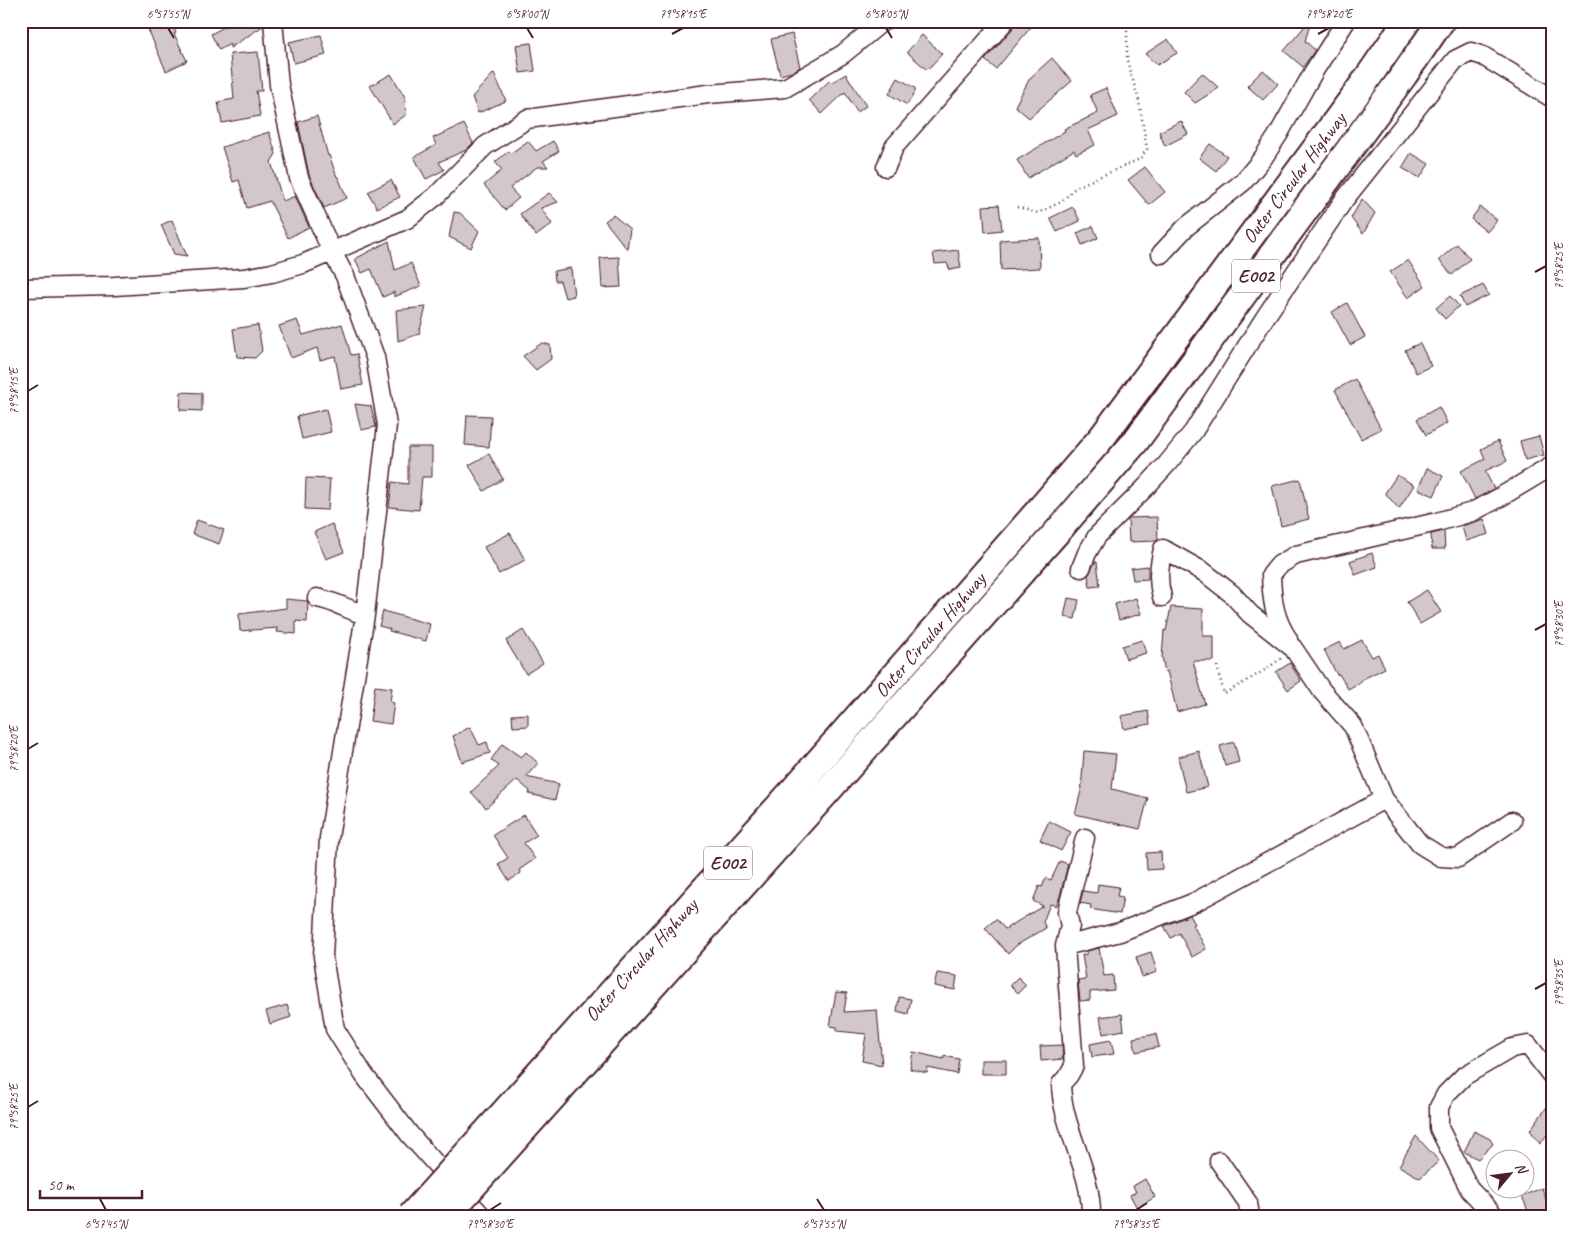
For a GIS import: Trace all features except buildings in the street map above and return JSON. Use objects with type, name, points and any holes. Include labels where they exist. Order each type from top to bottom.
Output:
[{"type":"highway","name":"Outer Circular Highway","points":[[411,1216],[790,794],[1103,436],[1362,86],[1407,21]]},
{"type":"highway","name":"Outer Circular Highway","points":[[446,1216],[830,789],[1135,442],[1404,75],[1441,21]]},
{"type":"street","points":[[273,21],[279,84],[298,178],[345,276],[375,358],[387,425],[365,615],[329,838],[324,957],[336,1030],[364,1075],[410,1134],[482,1216]]},
{"type":"street","points":[[21,288],[139,285],[244,278],[304,264],[407,219],[436,196],[485,146],[527,119],[698,96],[786,88],[843,54],[883,21]]},
{"type":"street","points":[[886,167],[894,147],[1005,21]]},
{"type":"street","points":[[1161,254],[1186,227],[1243,182],[1263,158],[1346,21]]},
{"type":"street","points":[[1081,568],[1097,536],[1156,476],[1193,432],[1264,319],[1344,200],[1455,60],[1471,52],[1483,56],[1552,98]]},
{"type":"street","points":[[1512,821],[1458,858],[1441,857],[1420,844],[1384,800],[1353,726],[1322,691],[1279,626],[1272,601],[1271,575],[1279,566],[1296,556],[1472,512],[1552,466]]},
{"type":"street","points":[[1162,597],[1159,586],[1158,567],[1163,549],[1211,578],[1232,594],[1250,614],[1293,648]]},
{"type":"street","points":[[318,598],[329,600],[365,615]]},
{"type":"street","points":[[1064,946],[1120,932],[1195,902],[1384,800]]},
{"type":"street","points":[[1086,838],[1067,912],[1070,926],[1064,946],[1074,1066],[1061,1084],[1061,1101],[1090,1192],[1091,1216]]},
{"type":"street","points":[[1495,1216],[1470,1190],[1439,1128],[1439,1107],[1446,1094],[1464,1076],[1512,1048],[1528,1045],[1552,1076]]},
{"type":"street","points":[[1218,1161],[1248,1202],[1250,1216]]},
{"type":"path","points":[[1017,207],[1038,213],[1061,202],[1076,188],[1140,159],[1147,150],[1139,101],[1127,60],[1127,21]]},
{"type":"path","points":[[1217,666],[1224,694],[1265,670],[1293,648]]}]
